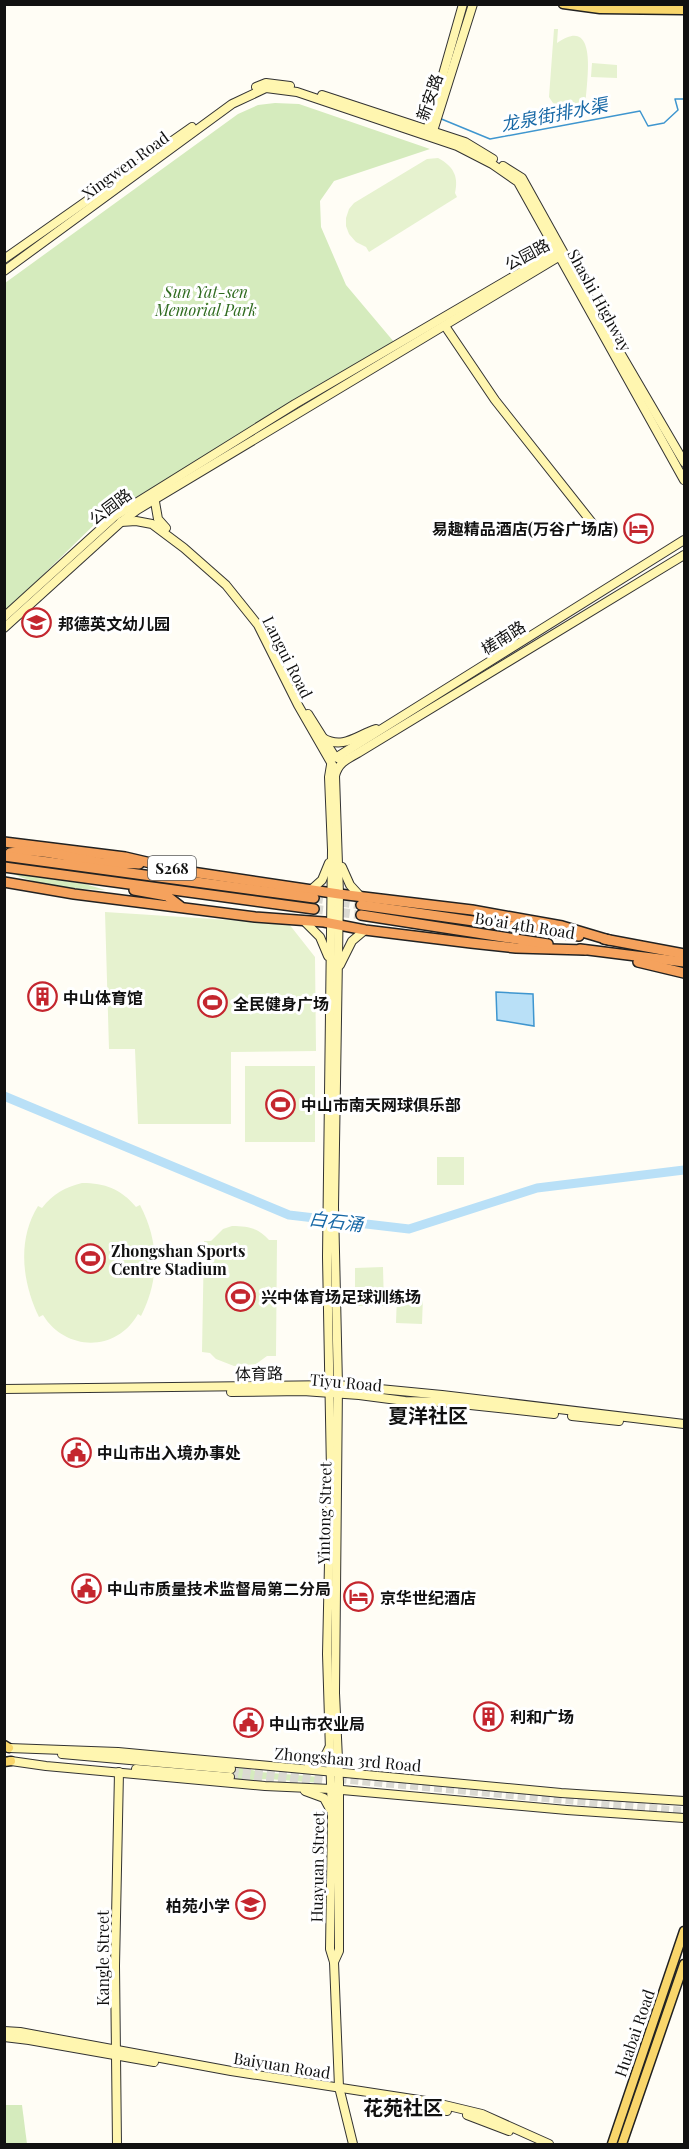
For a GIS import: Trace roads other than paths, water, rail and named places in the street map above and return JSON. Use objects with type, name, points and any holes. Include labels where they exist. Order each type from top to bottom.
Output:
[{"type":"highway","name":"S268","points":[[4,842],[125,856],[185,871],[313,893]]},
{"type":"highway","points":[[4,856],[21,851],[106,863],[135,863],[185,871]]},
{"type":"highway","name":"S268","points":[[4,856],[313,893],[335,893],[361,905]]},
{"type":"highway","name":"S268","points":[[4,867],[314,909]]},
{"type":"highway","name":"S268","points":[[4,882],[74,894],[516,948],[585,950]]},
{"type":"highway","points":[[122,883],[132,890],[167,897],[183,908]]},
{"type":"highway","name":"Bo'ai 4th Road","points":[[361,905],[609,940],[684,953]]},
{"type":"highway","name":"Bo'ai 4th Road","points":[[361,905],[585,950],[684,962]]},
{"type":"highway","points":[[648,948],[667,945],[684,947]]},
{"type":"highway","points":[[603,953],[684,973]]},
{"type":"main road","name":"新安路","points":[[428,131],[463,4]]},
{"type":"main road","name":"新安路","points":[[428,131],[473,4]]},
{"type":"main road","points":[[563,4],[600,9],[684,10]]},
{"type":"main road","name":"Shashi Highway","points":[[266,85],[428,131],[492,164],[518,182],[684,462]]},
{"type":"main road","name":"Xingwen Road","points":[[4,259],[229,100],[266,85]]},
{"type":"main road","name":"Xingwen Road","points":[[4,271],[232,104],[266,85]]},
{"type":"main road","name":"Shashi Highway","points":[[560,253],[684,480]]},
{"type":"main road","name":"公园路","points":[[153,496],[445,326],[560,253]]},
{"type":"main road","name":"公园路","points":[[4,628],[135,508],[295,404],[560,253]]},
{"type":"main road","points":[[445,326],[495,400],[597,529]]},
{"type":"main road","name":"Langui Road","points":[[153,496],[160,523],[188,545],[230,584],[263,624],[303,705],[335,762]]},
{"type":"main road","points":[[135,508],[144,522]]},
{"type":"main road","name":"公园路","points":[[4,617],[115,516],[135,508]]},
{"type":"main road","points":[[121,522],[144,522]]},
{"type":"main road","name":"Langui Road","points":[[144,522],[152,524],[184,548],[226,585],[242,604],[258,625],[313,734],[335,762]]},
{"type":"main road","name":"槎南路","points":[[335,762],[401,717],[684,540]]},
{"type":"main road","name":"槎南路","points":[[335,762],[358,753],[684,555]]},
{"type":"main road","points":[[401,717],[398,723],[406,724]]},
{"type":"main road","points":[[322,737],[330,742],[343,743],[390,724]]},
{"type":"main road","points":[[313,734],[329,777],[335,850],[361,905]]},
{"type":"main road","points":[[336,783],[343,766],[358,753]]},
{"type":"main road","points":[[329,777],[335,762]]},
{"type":"main road","points":[[331,1207],[330,964],[335,893],[335,762]]},
{"type":"main road","points":[[313,893],[322,880],[335,850]]},
{"type":"main road","points":[[304,921],[314,928],[330,964]]},
{"type":"main road","points":[[331,1207],[339,966],[334,924]]},
{"type":"main road","points":[[339,966],[352,941],[365,930]]},
{"type":"main road","name":"Yintong Street","points":[[331,1207],[332,1388],[338,1394],[335,1790]]},
{"type":"main road","points":[[332,1388],[327,1654],[331,1744],[335,1772]]},
{"type":"main road","name":"体育路","points":[[4,1389],[332,1388],[442,1395],[684,1426]]},
{"type":"main road","name":"Tiyu Road","points":[[4,1394],[303,1391],[332,1388]]},
{"type":"main road","name":"Tiyu Road","points":[[338,1394],[684,1426]]},
{"type":"main road","points":[[267,1765],[289,1763],[314,1766],[323,1761],[331,1744]]},
{"type":"main road","name":"Zhongshan 3rd Road","points":[[6,1747],[118,1752],[561,1793],[684,1801]]},
{"type":"main road","name":"Zhongshan 3rd Road","points":[[6,1747],[230,1773],[7,1760]]},
{"type":"main road","name":"Zhongshan 3rd Road","points":[[7,1760],[39,1766],[265,1786],[684,1818]]},
{"type":"main road","name":"Kangle Street","points":[[117,2145],[115,1966],[119,1772]]},
{"type":"main road","points":[[265,1786],[309,1791],[324,1798],[332,1816]]},
{"type":"main road","name":"Huayuan Street","points":[[335,1790],[332,1816],[330,1949],[334,1962],[340,2090],[353,2145]]},
{"type":"main road","name":"Huayuan Street","points":[[334,1962],[339,1951],[335,1790]]},
{"type":"main road","name":"Huabai Road","points":[[612,2145],[684,1931]]},
{"type":"main road","name":"Huabai Road","points":[[622,2145],[684,1964]]},
{"type":"main road","points":[[674,1990],[684,1993]]},
{"type":"main road","name":"Baiyuan Road","points":[[4,2031],[20,2032],[116,2053]]},
{"type":"main road","name":"Baiyuan Road","points":[[4,2037],[116,2053],[426,2106],[473,2117],[538,2145]]},
{"type":"main road","name":"Baiyuan Road","points":[[340,2090],[432,2102],[482,2114],[549,2145]]},
{"type":"water","points":[[496,992],[533,994],[534,1026],[497,1020]]},
{"type":"waterway","name":"龙泉街排水渠","points":[[439,118],[490,139],[640,111],[648,126],[664,123],[678,110],[675,99],[684,99]]},
{"type":"waterway","name":"白石涌","points":[[4,1096],[289,1215],[409,1229],[537,1188],[684,1170]]},
{"type":"tunnel","points":[[314,898],[361,905]]},
{"type":"tunnel","points":[[314,909],[361,915]]},
{"type":"tunnel","points":[[231,1769],[684,1811]]},
{"type":"tunnel","points":[[230,1777],[324,1785]]},
{"type":"place","name":"易趣精品酒店(万谷广场店)","points":[[639,528]]},
{"type":"place","name":"邦德英文幼儿园","points":[[37,623]]},
{"type":"place","name":"中山体育馆","points":[[42,997]]},
{"type":"place","name":"全民健身广场","points":[[212,1003]]},
{"type":"place","name":"中山市南天网球俱乐部","points":[[280,1104]]},
{"type":"place","name":"Zhongshan Sports Centre Stadium","points":[[90,1259]]},
{"type":"place","name":"兴中体育场足球训练场","points":[[240,1296]]},
{"type":"place","name":"中山市出入境办事处","points":[[76,1452]]},
{"type":"place","name":"中山市质量技术监督局第二分局","points":[[86,1588]]},
{"type":"place","name":"京华世纪酒店","points":[[359,1597]]},
{"type":"place","name":"利和广场","points":[[489,1716]]},
{"type":"place","name":"中山市农业局","points":[[248,1723]]},
{"type":"place","name":"柏苑小学","points":[[251,1905]]},
{"type":"district","name":"夏洋社区","points":[[428,1414]]},
{"type":"district","name":"花苑社区","points":[[403,2106]]},
{"type":"park label","name":"Sun Yat-sen Memorial Park","points":[[206,300]]}]
